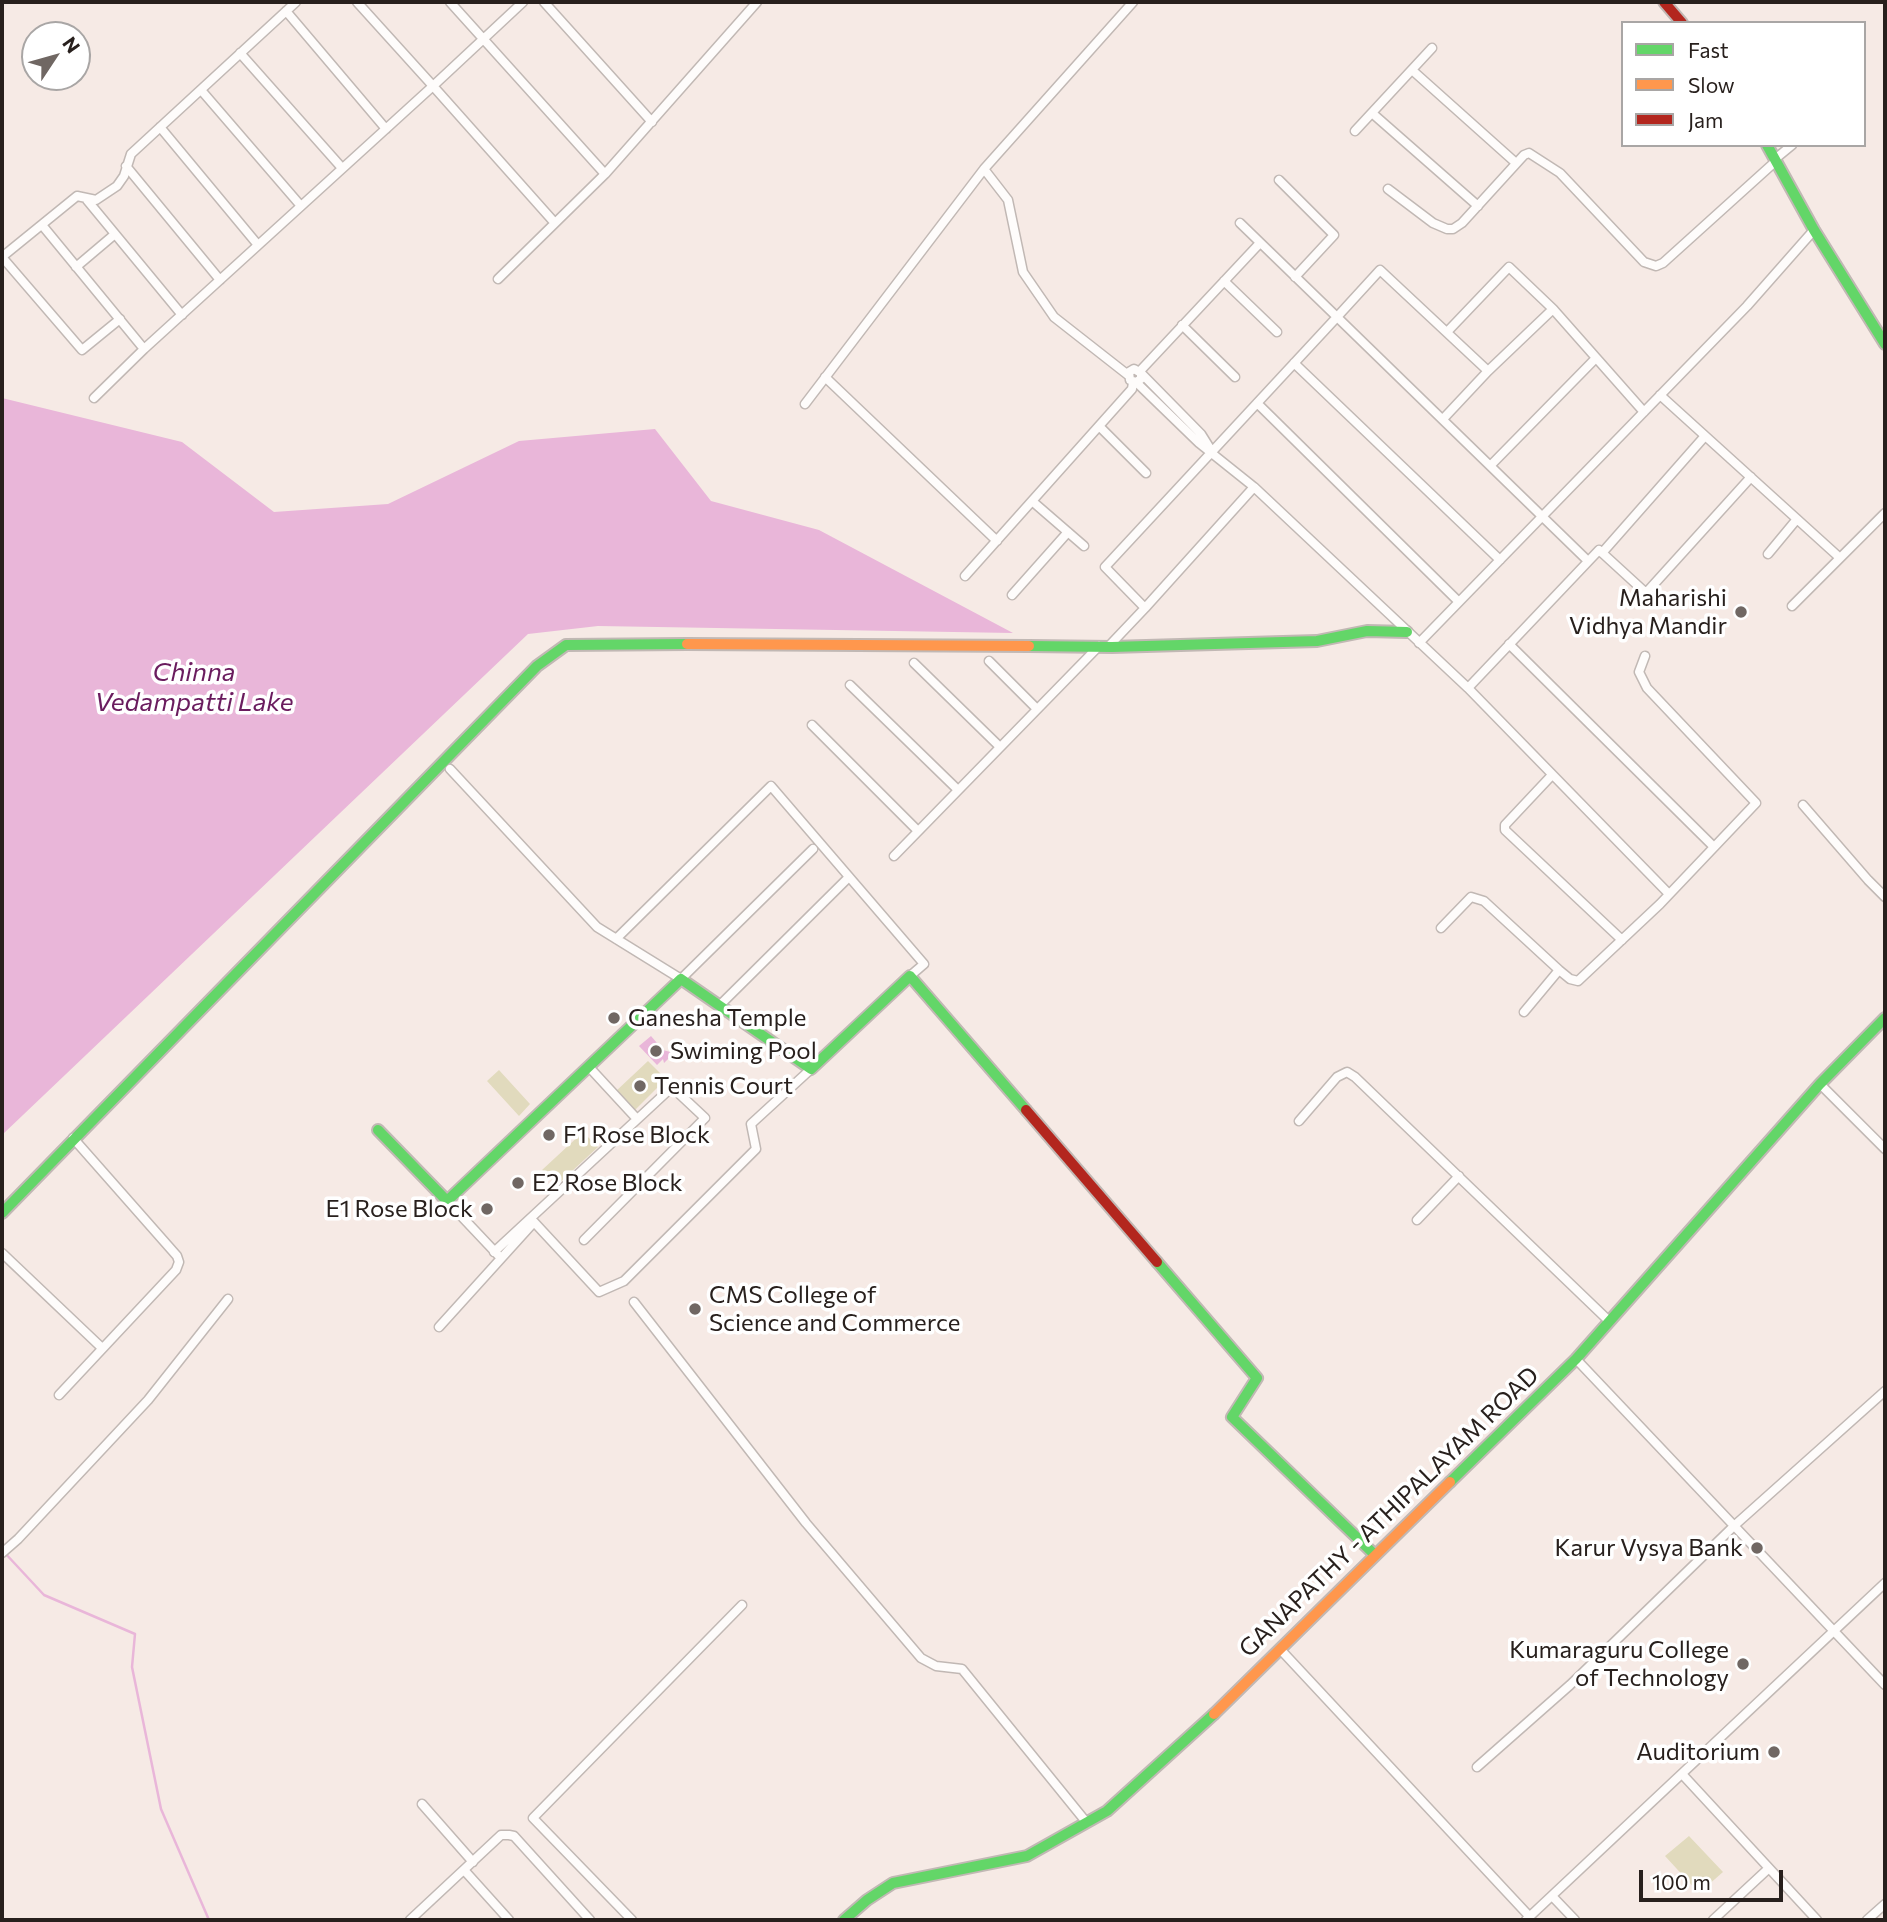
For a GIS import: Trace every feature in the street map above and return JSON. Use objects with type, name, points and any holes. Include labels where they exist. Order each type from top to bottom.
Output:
[{"type":"street","points":[[120,320],[82,349],[2,257],[77,196],[96,200],[117,186],[124,176],[131,154],[296,2]]},
{"type":"street","points":[[357,2],[554,222]]},
{"type":"street","points":[[450,2],[605,174]]},
{"type":"street","points":[[94,398],[523,2]]},
{"type":"street","points":[[544,2],[652,122]]},
{"type":"street","points":[[498,279],[605,174],[757,2]]},
{"type":"street","points":[[805,404],[984,169],[1133,2]]},
{"type":"street","points":[[1664,2],[1680,21]]},
{"type":"street","points":[[286,11],[386,129]]},
{"type":"street","points":[[1355,131],[1432,48]]},
{"type":"street","points":[[240,53],[342,169]]},
{"type":"street","points":[[1412,70],[1516,163]]},
{"type":"street","points":[[201,90],[301,206]]},
{"type":"street","points":[[1372,113],[1478,206]]},
{"type":"street","points":[[160,127],[258,245]]},
{"type":"street","points":[[1768,147],[1814,230],[1885,344]]},
{"type":"street","points":[[1388,189],[1433,223],[1447,229],[1462,223],[1516,163],[1530,153],[1560,173],[1644,262],[1656,266],[1790,147]]},
{"type":"street","points":[[125,166],[220,280]]},
{"type":"street","points":[[984,169],[1008,200],[1023,272],[1054,317],[1132,380],[1180,427],[1254,486],[1468,688],[1669,894]]},
{"type":"street","points":[[1279,180],[1334,235],[1295,277]]},
{"type":"street","points":[[87,200],[182,315]]},
{"type":"street","points":[[1240,223],[1588,561]]},
{"type":"street","points":[[42,225],[144,349]]},
{"type":"street","points":[[1419,643],[1747,306],[1814,230]]},
{"type":"street","points":[[76,267],[115,234]]},
{"type":"street","points":[[1140,372],[1259,244]]},
{"type":"street","points":[[1447,332],[1509,267],[1552,309],[1644,412]]},
{"type":"street","points":[[1145,608],[1105,567],[1380,270],[1488,371]]},
{"type":"street","points":[[1224,281],[1276,332]]},
{"type":"street","points":[[1443,419],[1552,309]]},
{"type":"street","points":[[1182,325],[1234,377]]},
{"type":"street","points":[[1491,465],[1596,358]]},
{"type":"street","points":[[1294,363],[1500,560]]},
{"type":"street","points":[[965,576],[1132,389],[1131,370],[1140,372],[1201,434],[1212,452]]},
{"type":"street","points":[[825,377],[997,541]]},
{"type":"street","points":[[1660,395],[1840,558]]},
{"type":"street","points":[[1256,403],[1458,602]]},
{"type":"street","points":[[1099,426],[1146,472]]},
{"type":"street","points":[[1602,553],[1705,436]]},
{"type":"street","points":[[1468,688],[1598,550],[1646,593],[1751,477]]},
{"type":"street","points":[[894,856],[1037,709],[1145,608],[1254,486]]},
{"type":"street","points":[[1032,501],[1083,546]]},
{"type":"street","points":[[1792,606],[1885,513]]},
{"type":"street","points":[[1768,554],[1797,519]]},
{"type":"street","points":[[1012,595],[1068,532]]},
{"type":"street","points":[[2,1213],[537,666],[566,645],[747,643],[1103,647],[1317,641],[1367,631],[1407,632]]},
{"type":"street","points":[[1509,644],[1714,846]]},
{"type":"street","points":[[1441,928],[1471,897],[1484,901],[1559,970],[1570,979],[1578,981],[1669,894],[1756,803],[1647,688],[1639,672],[1645,656]]},
{"type":"street","points":[[989,661],[1037,709]]},
{"type":"street","points":[[914,663],[1000,747]]},
{"type":"street","points":[[850,685],[958,790]]},
{"type":"street","points":[[812,725],[918,831]]},
{"type":"street","points":[[450,769],[597,927],[681,979],[811,1069]]},
{"type":"street","points":[[1552,775],[1505,825],[1505,830],[1622,940]]},
{"type":"street","points":[[498,1255],[534,1222],[599,1292],[624,1281],[756,1149],[751,1124],[924,964],[771,786],[617,939]]},
{"type":"street","points":[[1804,805],[1885,897]]},
{"type":"street","points":[[447,1201],[681,979],[813,849]]},
{"type":"street","points":[[719,1006],[849,877]]},
{"type":"street","points":[[1524,1012],[1559,970]]},
{"type":"street","points":[[910,976],[1257,1378],[1232,1417],[1375,1555]]},
{"type":"street","name":"GANAPATHY - ATHIPALAYAM ROAD","points":[[844,1920],[893,1882],[1027,1856],[1107,1811],[1280,1649],[1576,1359],[1821,1084],[1885,1018]]},
{"type":"street","points":[[589,1067],[637,1119]]},
{"type":"street","points":[[1299,1121],[1337,1077],[1347,1072],[1355,1077],[1609,1321]]},
{"type":"street","points":[[1821,1084],[1884,1144]]},
{"type":"street","points":[[439,1327],[498,1255],[672,1087],[705,1118],[584,1240]]},
{"type":"street","points":[[377,1130],[498,1255]]},
{"type":"street","points":[[59,1395],[176,1270],[179,1262],[177,1256],[73,1138]]},
{"type":"street","points":[[1417,1220],[1459,1176]]},
{"type":"street","points":[[2,1253],[102,1349]]},
{"type":"street","points":[[2,1553],[148,1399],[228,1299]]},
{"type":"street","points":[[634,1302],[806,1523],[921,1658],[936,1667],[962,1669],[1087,1823]]},
{"type":"street","points":[[1576,1359],[1885,1685]]},
{"type":"street","points":[[1477,1767],[1570,1685],[1735,1525],[1885,1391]]},
{"type":"street","points":[[1280,1649],[1528,1918],[1885,1583]]},
{"type":"street","points":[[632,1920],[533,1818],[742,1605]]},
{"type":"street","points":[[1682,1774],[1817,1920]]},
{"type":"street","points":[[422,1804],[473,1861]]},
{"type":"street","points":[[410,1920],[501,1835],[514,1836],[590,1920]]},
{"type":"street","points":[[1713,1920],[1769,1868]]},
{"type":"street","points":[[464,1870],[509,1920]]},
{"type":"street","points":[[1552,1896],[1574,1920]]},
{"type":"street","points":[[1867,1920],[1885,1904]]},
{"type":"shaded area","name":"Tennis Court","points":[[648,1061],[666,1079],[633,1112],[615,1092]]},
{"type":"shaded area","points":[[499,1070],[530,1104],[519,1116],[487,1081]]},
{"type":"shaded area","points":[[583,1132],[598,1147],[557,1185],[542,1170]]},
{"type":"shaded area","points":[[1689,1836],[1723,1872],[1699,1893],[1665,1856]]},
{"type":"water","name":"Chinna Vedampatti Lake","points":[[2,398],[182,442],[274,512],[388,504],[519,441],[655,429],[711,501],[819,530],[1013,633],[598,626],[528,634],[2,1135]]},
{"type":"water","name":"Swiming Pool","points":[[651,1036],[663,1050],[674,1053],[664,1063],[663,1059],[657,1065],[639,1046]]},
{"type":"waterway","points":[[4,1552],[44,1595],[135,1634],[132,1667],[161,1809],[209,1920]]},
{"type":"traffic: fast","points":[[1768,147],[1814,230],[1885,344]]},
{"type":"traffic: fast","points":[[1029,646],[1112,647],[1317,641],[1367,631],[1407,632]]},
{"type":"traffic: fast","points":[[2,1213],[537,666],[566,645],[687,644]]},
{"type":"traffic: fast","points":[[378,1130],[447,1201],[681,979],[811,1069],[910,976],[1026,1110]]},
{"type":"traffic: fast","points":[[1450,1482],[1576,1359],[1820,1084],[1885,1018]]},
{"type":"traffic: fast","points":[[1157,1262],[1257,1378],[1232,1417],[1375,1555]]},
{"type":"traffic: fast","points":[[844,1920],[867,1900],[893,1883],[1027,1856],[1107,1811],[1214,1714]]},
{"type":"traffic: slow","points":[[687,644],[1029,646]]},
{"type":"traffic: slow","points":[[1214,1714],[1450,1482]]},
{"type":"traffic: jam","points":[[1664,2],[1680,21]]},
{"type":"traffic: jam","points":[[1026,1110],[1157,1262]]},
{"type":"place","name":"Maharishi Vidhya Mandir","points":[[1741,612]]},
{"type":"place","name":"Ganesha Temple","points":[[614,1018]]},
{"type":"place","name":"Swiming Pool","points":[[656,1051]]},
{"type":"place","name":"Tennis Court","points":[[640,1086]]},
{"type":"place","name":"F1 Rose Block","points":[[549,1135]]},
{"type":"place","name":"E2 Rose Block","points":[[518,1183]]},
{"type":"place","name":"E1 Rose Block","points":[[487,1209]]},
{"type":"place","name":"CMS College of Science and Commerce","points":[[695,1309]]},
{"type":"place","name":"Karur Vysya Bank","points":[[1757,1548]]},
{"type":"place","name":"Kumaraguru College of Technology","points":[[1743,1664]]},
{"type":"place","name":"Auditorium","points":[[1774,1752]]}]
